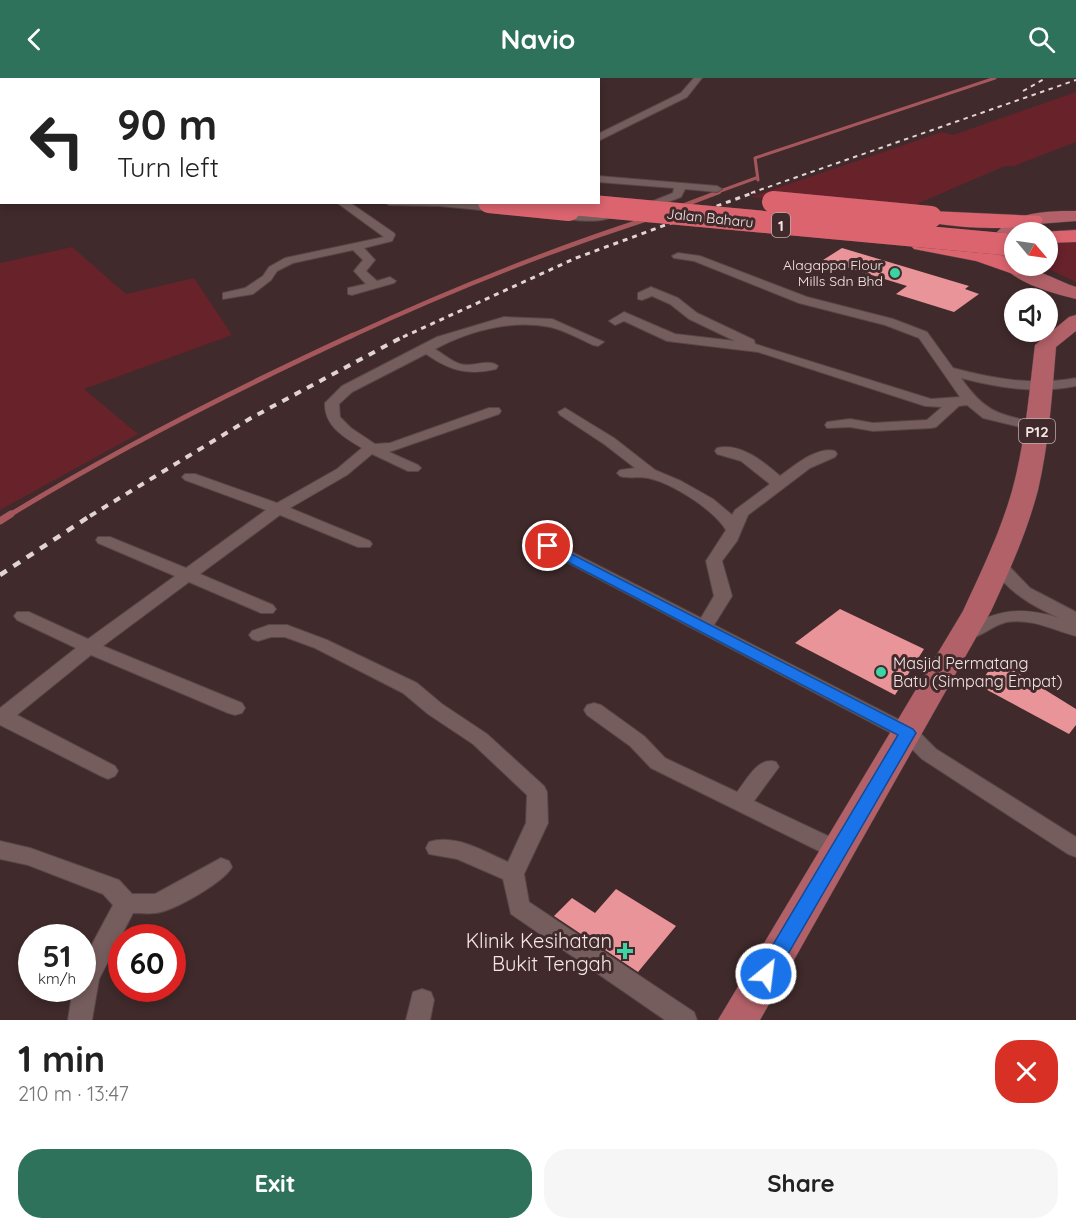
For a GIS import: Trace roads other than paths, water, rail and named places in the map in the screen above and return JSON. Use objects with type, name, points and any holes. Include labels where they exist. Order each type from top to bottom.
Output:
[{"type":"highway","points":[[600,187],[723,194]]},
{"type":"highway","name":"Jalan Baharu","points":[[600,198],[1004,235]]},
{"type":"highway","points":[[750,200],[931,217],[994,221],[1033,220]]},
{"type":"highway","points":[[509,204],[895,242],[963,251],[1004,263]]},
{"type":"highway","name":"Jalan Baharu","points":[[571,204],[1004,244]]},
{"type":"highway","points":[[1058,237],[1076,236]]},
{"type":"highway","points":[[1058,246],[1076,246]]},
{"type":"main road","points":[[1028,222],[1076,216]]},
{"type":"main road","points":[[1004,236],[1000,241],[1004,253]]},
{"type":"main road","points":[[1034,276],[1076,293]]},
{"type":"main road","name":"P12","points":[[1058,330],[1076,321]]},
{"type":"main road","name":"P12","points":[[738,1020],[964,635],[998,565],[1026,487],[1042,386],[1042,342]]},
{"type":"street","points":[[684,78],[697,80]]},
{"type":"street","points":[[600,137],[684,95],[697,80]]},
{"type":"street","points":[[600,179],[679,186],[723,194]]},
{"type":"street","points":[[451,204],[595,217],[651,206],[677,195],[679,186]]},
{"type":"street","points":[[227,296],[254,288],[267,278],[273,268],[289,260],[388,239],[390,235],[344,204]]},
{"type":"street","points":[[356,246],[369,260],[360,271],[374,285]]},
{"type":"street","points":[[678,256],[696,258],[802,300],[889,322],[923,336],[950,371],[962,401]]},
{"type":"street","points":[[352,291],[390,281]]},
{"type":"street","points":[[642,296],[651,291],[674,301],[693,316],[760,348],[930,403],[962,401],[988,415],[1037,427]]},
{"type":"street","points":[[615,321],[624,316],[672,338],[760,348]]},
{"type":"street","points":[[413,468],[370,449],[362,440],[338,424],[332,415],[332,403],[347,389],[442,340],[504,321],[552,323],[598,342]]},
{"type":"street","points":[[426,348],[459,369],[476,370],[491,366]]},
{"type":"street","points":[[840,373],[856,366]]},
{"type":"street","points":[[950,371],[974,379],[1042,386],[1076,382]]},
{"type":"street","points":[[832,425],[850,423],[873,428],[931,424],[962,401]]},
{"type":"street","points":[[108,771],[1,716],[278,509],[342,472],[370,449],[392,447],[494,411]]},
{"type":"street","points":[[565,412],[609,441],[650,473],[707,502],[726,517],[734,530]]},
{"type":"street","points":[[722,451],[739,453],[759,464],[779,484]]},
{"type":"street","points":[[704,627],[723,596],[714,561],[729,541],[741,513],[805,465],[830,454]]},
{"type":"street","points":[[626,473],[650,473]]},
{"type":"street","points":[[190,477],[364,544]]},
{"type":"street","points":[[104,540],[186,577],[267,609]]},
{"type":"street","points":[[548,546],[908,733],[929,754],[1076,848]]},
{"type":"street","points":[[998,565],[1011,584],[1023,593],[1076,619]]},
{"type":"street","points":[[964,635],[985,623],[1013,614],[1027,615],[1076,630]]},
{"type":"street","points":[[23,616],[89,648],[235,708]]},
{"type":"street","points":[[258,635],[269,631],[287,631],[321,644],[410,688],[435,710],[480,739],[537,792],[537,823],[513,874],[519,907],[685,1020]]},
{"type":"street","points":[[594,710],[637,741],[658,763],[838,851]]},
{"type":"street","points":[[740,804],[769,767]]},
{"type":"street","points":[[437,848],[460,851],[513,874]]},
{"type":"street","points":[[0,850],[30,857],[111,886],[126,903],[157,904],[188,889],[221,867]]},
{"type":"street","points":[[80,1020],[87,978],[126,903]]},
{"type":"waterway","points":[[758,180],[755,158],[995,78]]},
{"type":"waterway","points":[[715,193],[756,178]]},
{"type":"waterway","points":[[682,206],[719,192]]},
{"type":"waterway","points":[[349,337],[496,273],[647,219]]},
{"type":"waterway","points":[[8,516],[178,421],[353,335]]},
{"type":"waterway","points":[[0,521],[11,514]]},
{"type":"railway","points":[[1023,91],[1046,78]]},
{"type":"railway","points":[[751,193],[1076,80]]},
{"type":"railway","points":[[403,337],[576,258],[755,192]]},
{"type":"railway","points":[[90,516],[251,418],[406,335]]},
{"type":"railway","points":[[0,575],[93,514]]},
{"type":"place","name":"Alagappa Flour Mills Sdn Bhd","points":[[895,273]]},
{"type":"place","name":"Masjid Permatang Batu (Simpang Empat)","points":[[881,672]]},
{"type":"place","name":"Klinik Kesihatan Bukit Tengah","points":[[625,951]]}]
